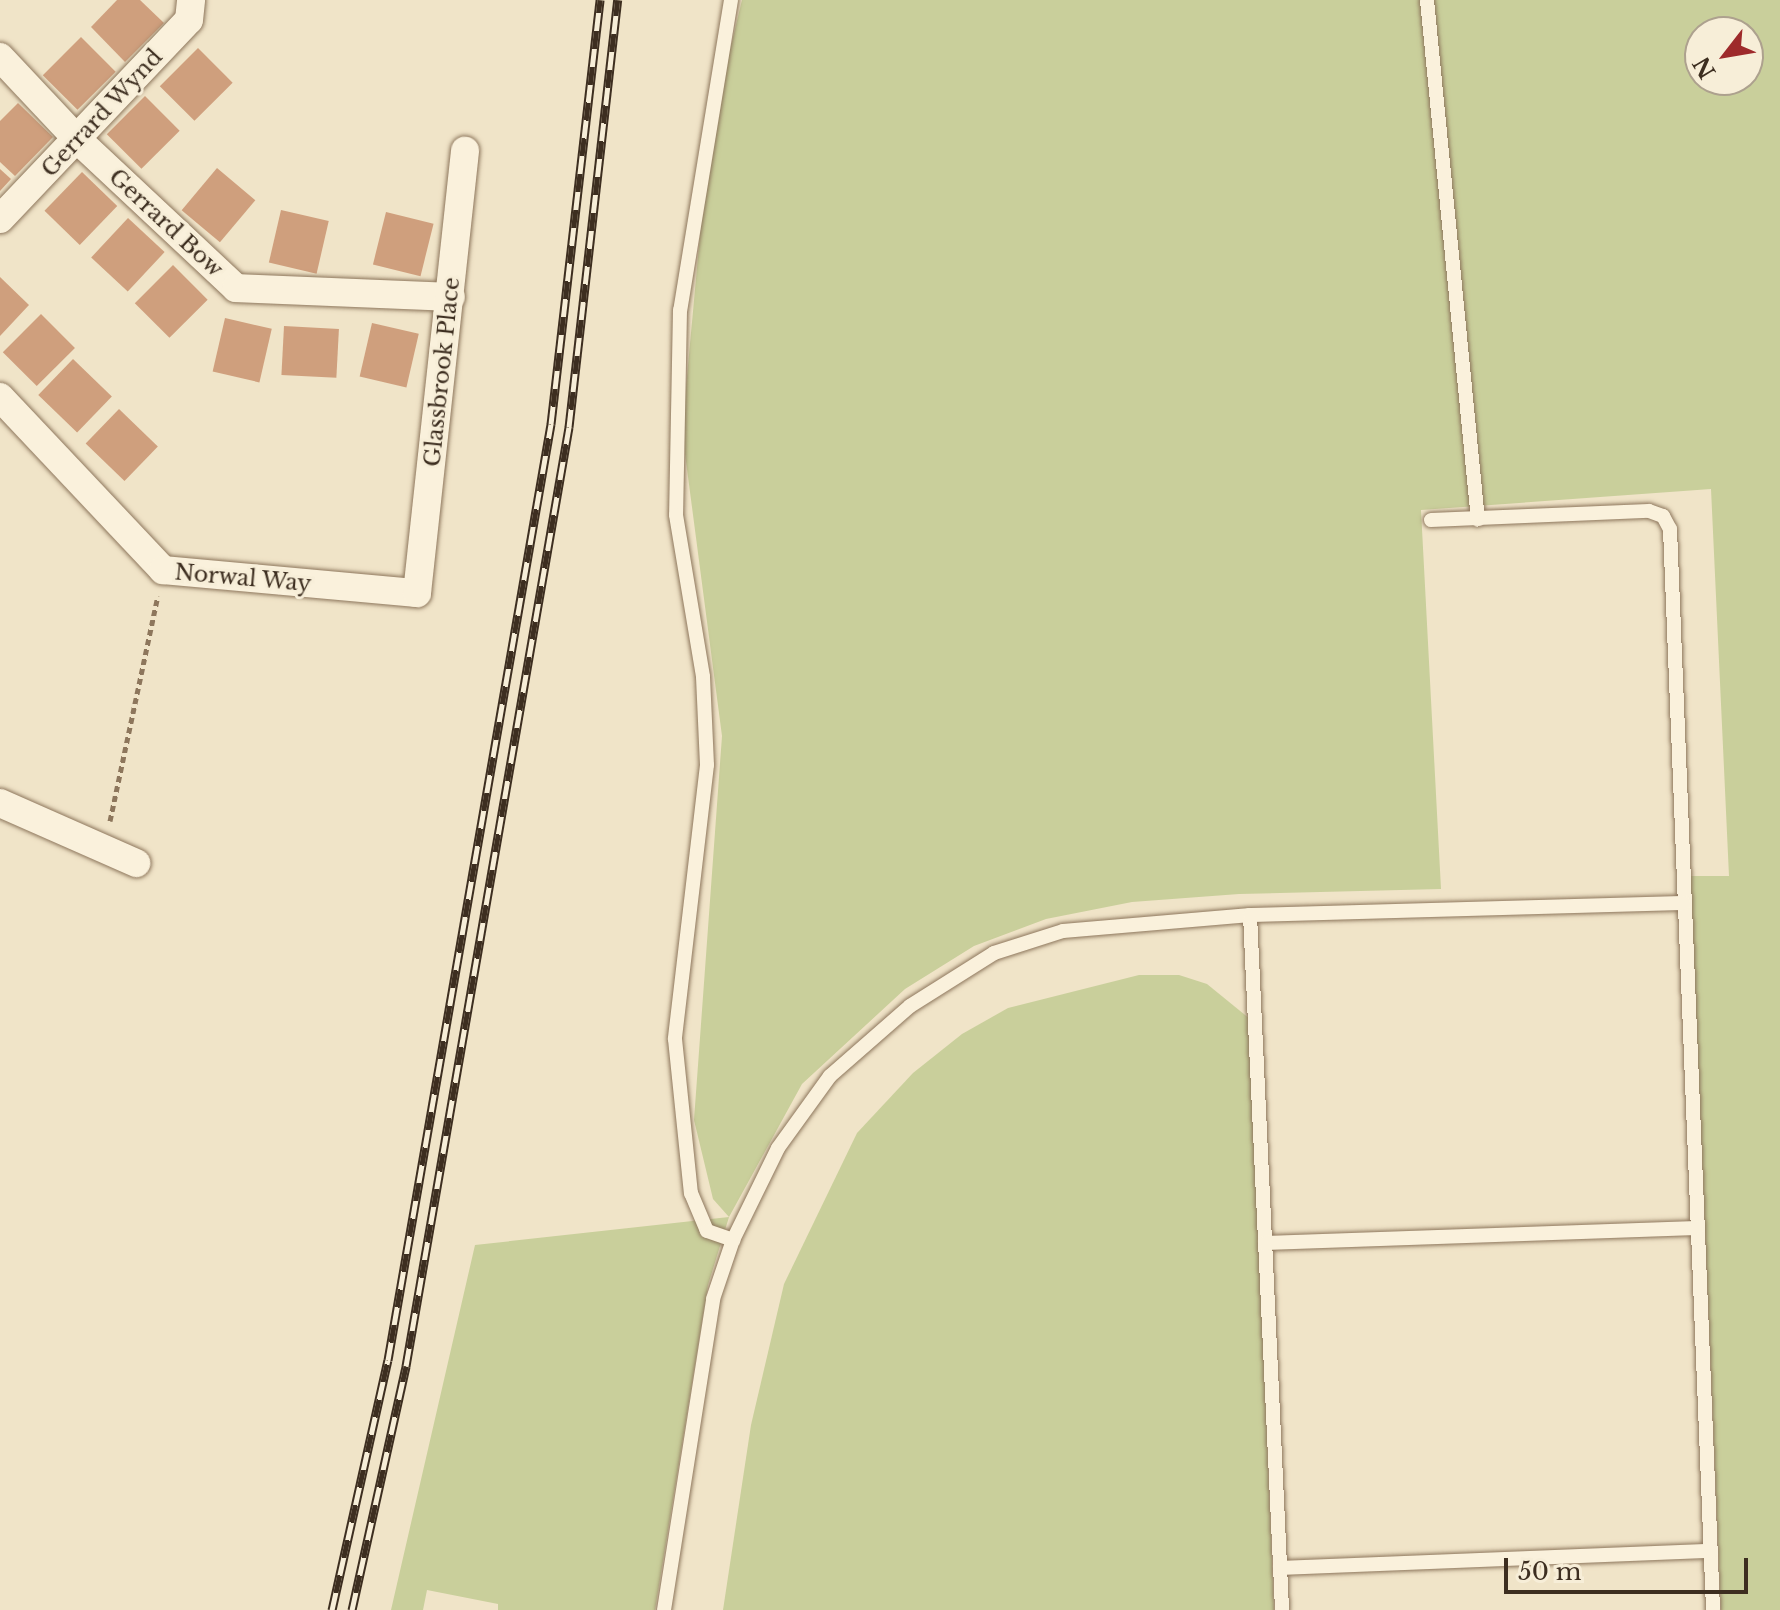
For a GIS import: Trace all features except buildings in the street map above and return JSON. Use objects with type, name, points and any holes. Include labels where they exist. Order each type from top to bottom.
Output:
[{"type":"street","name":"Gerrard Wynd","points":[[0,219],[79,141],[189,20],[191,0]]},
{"type":"street","name":"Gerrard Bow","points":[[0,57],[79,141],[236,288],[451,297]]},
{"type":"street","name":"Glassbrook Place","points":[[417,593],[465,151]]},
{"type":"street","name":"Norwal Way","points":[[0,397],[163,570],[417,593]]},
{"type":"street","points":[[0,803],[136,863]]},
{"type":"lane","points":[[731,0],[680,310],[676,515],[703,677],[707,765],[675,1039],[691,1193],[707,1231],[733,1240]]},
{"type":"lane","points":[[1427,0],[1478,520]]},
{"type":"lane","points":[[1431,520],[1649,511],[1663,516],[1670,529],[1713,1610]]},
{"type":"lane","points":[[664,1610],[713,1299],[733,1240],[778,1148],[830,1076],[910,1006],[994,953],[1063,931],[1250,915],[1684,903]]},
{"type":"lane","points":[[1250,915],[1282,1610]]},
{"type":"lane","points":[[1265,1243],[1697,1228]]},
{"type":"lane","points":[[1280,1568],[1711,1551]]},
{"type":"path","points":[[104,849],[163,570]]},
{"type":"green space","points":[[742,0],[1780,0],[1780,1610],[1721,1610],[1690,876],[1729,876],[1711,489],[1421,510],[1441,889],[1239,894],[1132,902],[1046,919],[974,946],[905,989],[802,1084],[729,1217],[713,1199],[694,1120],[722,736],[682,431],[709,137]]},
{"type":"green space","points":[[1139,975],[1179,975],[1207,984],[1250,1019],[1274,1610],[723,1610],[751,1425],[784,1284],[857,1133],[913,1073],[962,1034],[1008,1008]]},
{"type":"green space","points":[[729,1217],[708,1285],[655,1610],[498,1610],[498,1604],[427,1590],[423,1610],[391,1610],[475,1245]]},
{"type":"railway","points":[[332,1610],[388,1360],[551,424],[600,0]]},
{"type":"railway","points":[[352,1610],[406,1366],[569,427],[618,0]]}]
